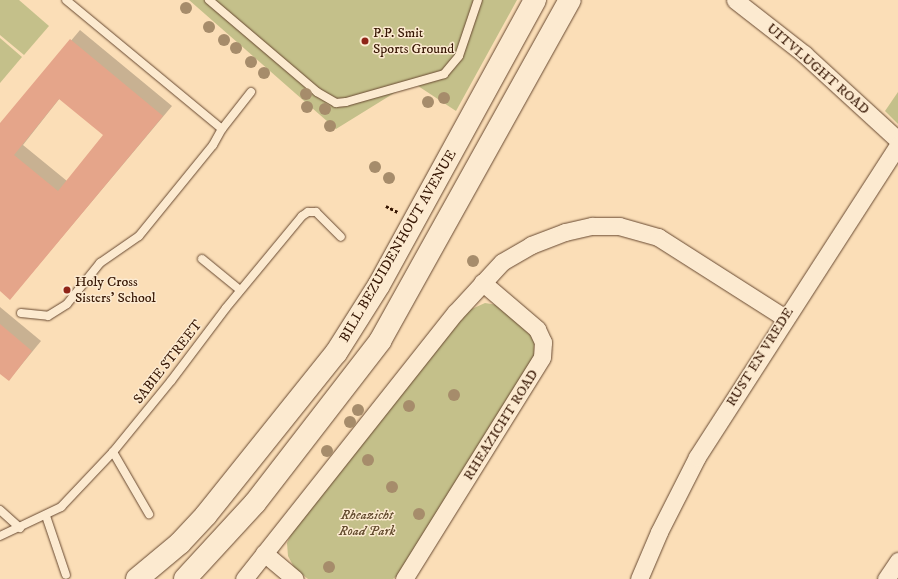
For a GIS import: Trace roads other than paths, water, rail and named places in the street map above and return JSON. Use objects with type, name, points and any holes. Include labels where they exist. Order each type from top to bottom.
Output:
[{"type":"main road","name":"BILL BEZUIDENHOUT AVENUE","points":[[137,579],[180,543],[206,515],[336,354],[379,285],[536,0]]},
{"type":"main road","points":[[185,579],[255,503],[380,341],[570,0]]},
{"type":"street","name":"UITVLUGHT ROAD","points":[[735,0],[804,54],[898,140]]},
{"type":"street","name":"RUST EN VREDE","points":[[639,579],[659,532],[697,457],[785,318],[898,145]]},
{"type":"street","points":[[244,579],[482,282],[502,262],[531,245],[565,232],[592,226],[619,226],[658,237],[785,318]]},
{"type":"street","name":"RHEAZICHT ROAD","points":[[404,579],[542,357],[543,342],[537,329],[482,282]]},
{"type":"street","points":[[264,553],[295,579]]},
{"type":"street","points":[[886,579],[898,561]]},
{"type":"lane","points":[[66,0],[222,129]]},
{"type":"lane","points":[[209,0],[317,92],[336,103],[346,102],[444,74],[459,56],[478,0]]},
{"type":"lane","points":[[21,312],[48,316],[67,304],[100,263],[139,236],[213,145],[222,129],[251,92]]},
{"type":"lane","name":"SABIE STREET","points":[[0,536],[46,516],[61,507],[113,452],[171,381],[240,290],[302,216],[308,212],[316,212],[341,236]]},
{"type":"lane","points":[[202,259],[240,290]]},
{"type":"lane","points":[[113,452],[149,514]]},
{"type":"lane","points":[[0,510],[20,528]]},
{"type":"lane","points":[[46,516],[66,575]]},
{"type":"place","name":"P.P. Smit Sports Ground","points":[[365,41]]},
{"type":"place","name":"Holy Cross Sisters' School","points":[[67,290]]},
{"type":"park label","name":"Rheazicht Road Park","points":[[367,524]]}]
